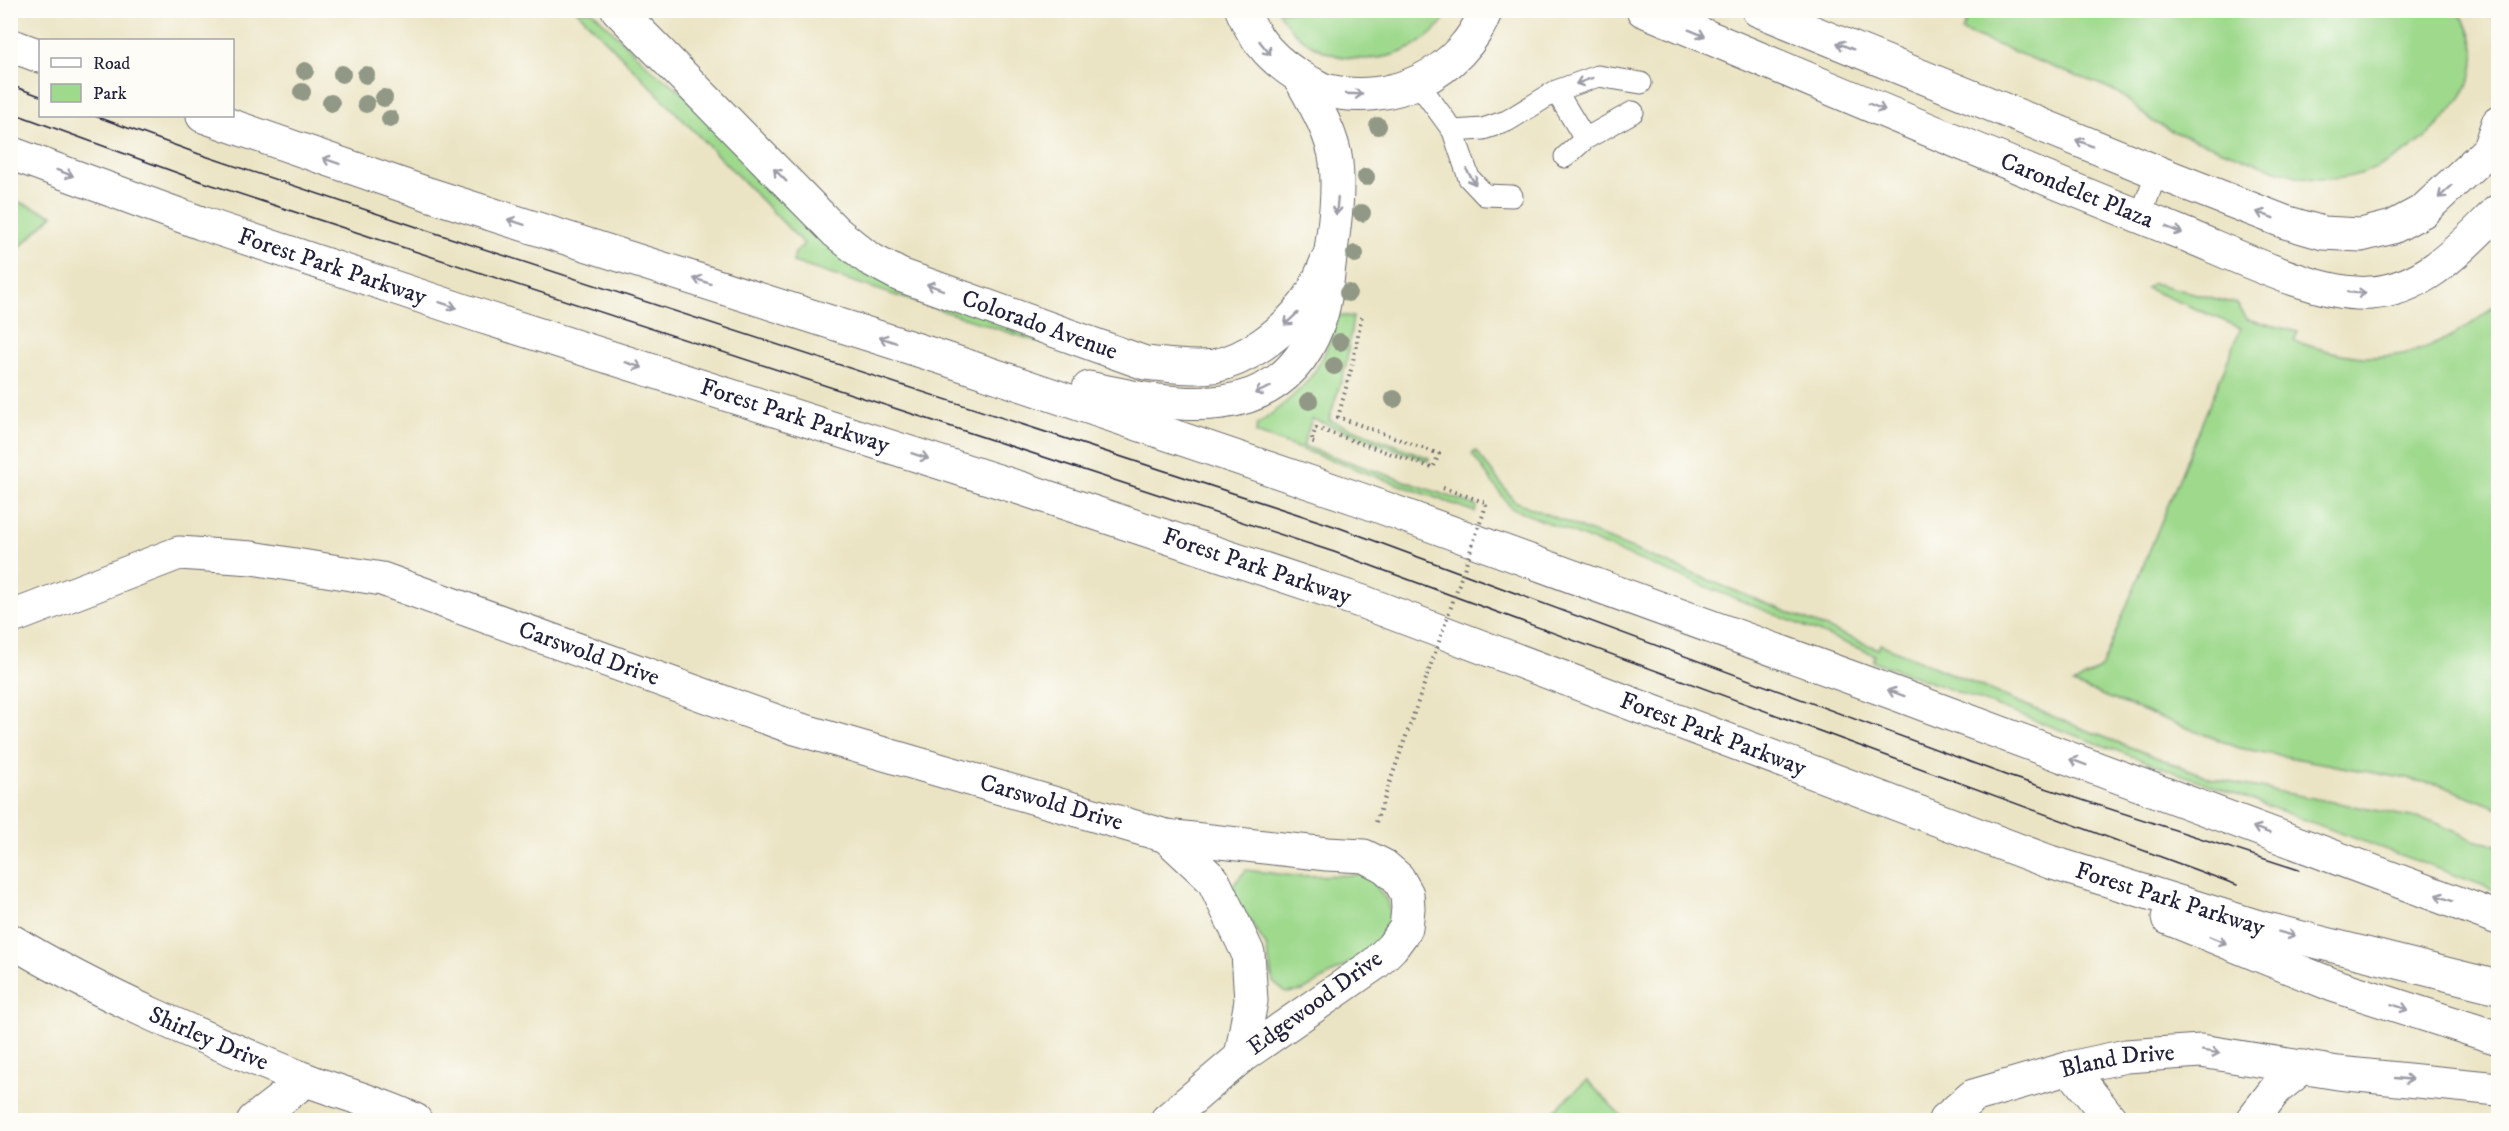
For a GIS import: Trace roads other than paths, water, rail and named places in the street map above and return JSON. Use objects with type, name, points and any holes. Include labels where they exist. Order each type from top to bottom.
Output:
[{"type":"main road","name":"Colorado Avenue","points":[[618,10],[836,231],[868,258],[900,275],[1145,363],[1176,367],[1214,366],[1245,355],[1277,332],[1302,309],[1317,286],[1331,251],[1338,198],[1336,160],[1315,105],[1299,76]]},
{"type":"main road","points":[[1242,10],[1250,29],[1274,60],[1323,90],[1349,95],[1382,94],[1418,83],[1453,61],[1479,27],[1486,10]]},
{"type":"main road","name":"Carondelet Plaza","points":[[1643,10],[2140,217],[2305,283],[2337,292],[2369,294],[2400,289],[2448,259],[2499,211]]},
{"type":"main road","name":"Carondelet Plaza","points":[[1758,10],[2157,172],[2285,222],[2323,233],[2361,236],[2393,227],[2423,211],[2495,139]]},
{"type":"main road","points":[[206,117],[428,194],[943,358],[1359,498],[1891,692],[2499,918]]},
{"type":"main road","name":"Forest Park Parkway","points":[[10,153],[201,223],[480,316],[1020,488],[1363,602],[2050,862],[2262,928],[2499,987]]},
{"type":"main road","points":[[943,358],[1143,399],[1191,404],[1239,400],[1272,387],[1300,362],[1319,322],[1331,251]]},
{"type":"main road","name":"Carswold Drive","points":[[10,618],[179,553],[252,558],[382,579],[795,728],[1167,836],[1364,856],[1384,866]]},
{"type":"main road","name":"Carswold Drive","points":[[1167,836],[1213,880],[1248,953],[1251,1001],[1240,1057]]},
{"type":"main road","points":[[2050,862],[2142,907],[2248,952],[2333,985],[2499,1038]]},
{"type":"main road","name":"Edgewood Drive","points":[[1167,1120],[1240,1057],[1376,963],[1392,947],[1406,928],[1407,894],[1398,878],[1384,866]]},
{"type":"main road","name":"Shirley Drive","points":[[10,940],[44,961],[176,1025],[306,1080],[415,1120]]},
{"type":"main road","name":"Bland Drive","points":[[1945,1120],[1973,1096],[2070,1068],[2126,1056],[2201,1051],[2303,1067],[2499,1089]]},
{"type":"main road","points":[[2252,1120],[2276,1089],[2303,1067]]},
{"type":"main road","points":[[2070,1068],[2111,1120]]},
{"type":"main road","points":[[254,1120],[306,1080]]},
{"type":"lane","points":[[1453,131],[1483,129],[1507,121],[1556,90],[1598,76],[1641,83]]},
{"type":"lane","points":[[1418,83],[1453,131],[1469,178],[1485,195],[1512,196]]},
{"type":"lane","points":[[1556,90],[1585,139]]},
{"type":"lane","points":[[1565,157],[1585,139],[1633,112]]},
{"type":"lane","points":[[2140,217],[2157,172]]},
{"type":"tram line","points":[[10,85],[39,96]]},
{"type":"tram line","points":[[10,112],[194,179],[1334,552],[2237,885]]},
{"type":"tram line","points":[[98,117],[199,154],[429,231],[1340,528],[2008,776],[2299,870]]}]
